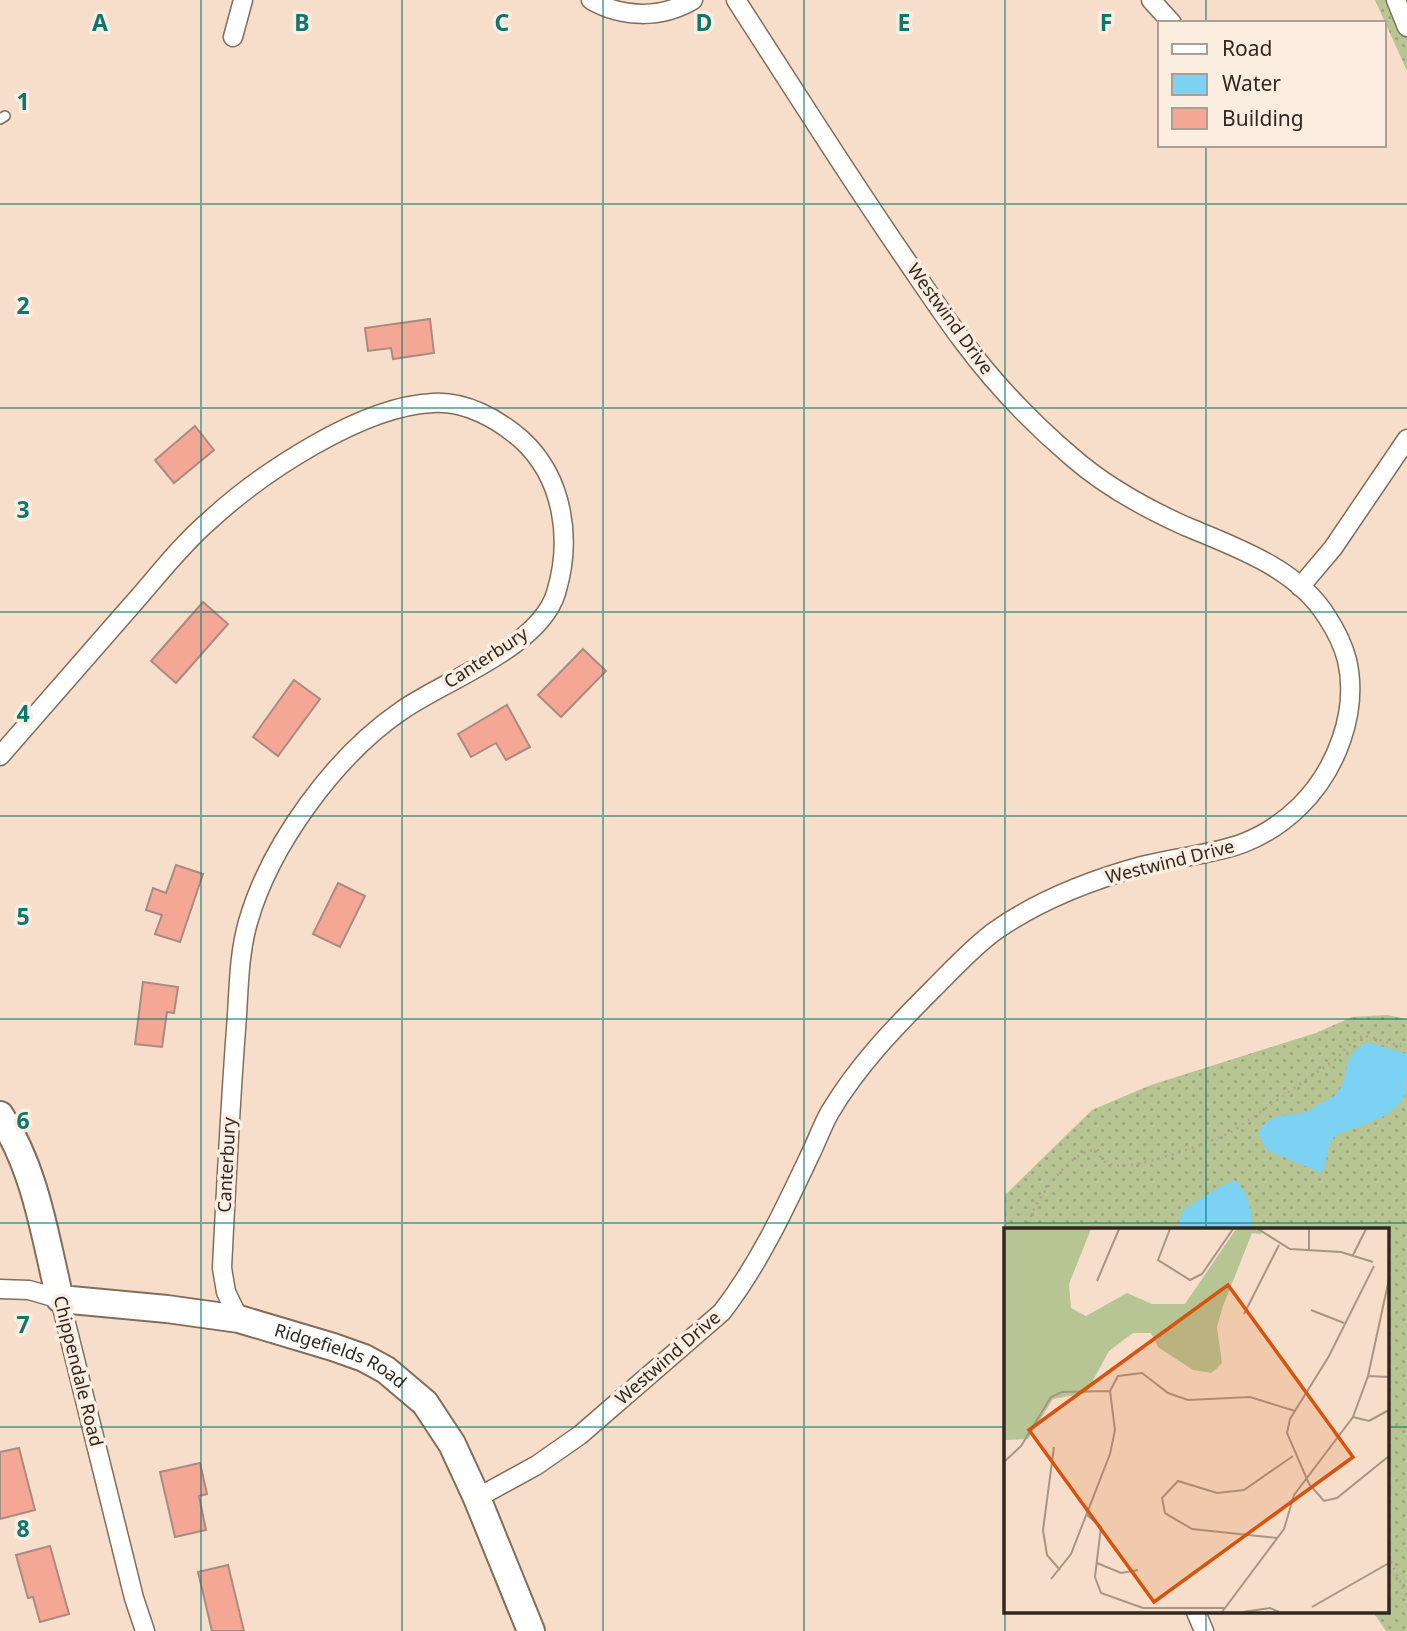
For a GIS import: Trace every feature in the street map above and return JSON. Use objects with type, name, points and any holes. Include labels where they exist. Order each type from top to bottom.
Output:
[{"type":"street","points":[[233,37],[243,0]]},
{"type":"street","points":[[591,0],[608,10],[633,15],[661,12],[693,0]]},
{"type":"street","name":"Westwind Drive","points":[[477,1498],[537,1465],[580,1435],[722,1312],[768,1241],[828,1116],[851,1079],[886,1036],[994,931],[1068,890],[1144,866],[1248,843],[1273,829],[1318,786],[1333,760],[1348,713],[1347,660],[1324,611],[1300,587],[1269,564],[1147,508],[1076,461],[1041,429],[963,342],[846,172],[736,0]]},
{"type":"street","points":[[1151,0],[1170,21]]},
{"type":"street","points":[[1396,0],[1407,27]]},
{"type":"street","name":"Canterbury","points":[[0,756],[205,523],[245,489],[333,435],[393,411],[435,402],[490,416],[529,447],[545,469],[564,519],[564,547],[554,599],[538,623],[504,651],[400,711],[342,761],[297,821],[259,891],[241,952],[222,1268],[226,1292],[239,1319]]},
{"type":"street","points":[[1300,587],[1333,548],[1407,439]]},
{"type":"street","name":"Chippendale Road","points":[[0,1115],[14,1136],[26,1164],[134,1598],[145,1631]]},
{"type":"street","name":"Ridgefields Road","points":[[0,1289],[29,1290],[60,1299],[239,1319],[364,1358],[396,1378],[425,1403],[452,1444],[531,1631]]},
{"type":"street","points":[[1197,1614],[1204,1631]]},
{"type":"path","points":[[1026,1228],[1037,1201],[1052,1180],[1089,1151],[1098,1150],[1099,1158],[1103,1161],[1121,1166],[1143,1162],[1217,1139],[1233,1131],[1336,1059],[1357,1037],[1364,1035],[1407,1048]]},
{"type":"path","points":[[1390,1559],[1407,1597]]},
{"type":"green space","points":[[1375,0],[1407,0],[1407,71],[1386,21]]},
{"type":"green space","points":[[1387,1015],[1407,1019],[1407,1631],[1386,1631],[1374,1614],[1390,1614],[1390,1228],[1005,1228],[1005,1195],[1092,1110],[1151,1085],[1316,1033],[1352,1017]]},
{"type":"water","points":[[1367,1042],[1407,1054],[1406,1093],[1393,1110],[1335,1136],[1329,1145],[1321,1173],[1267,1150],[1258,1133],[1263,1125],[1279,1116],[1307,1111],[1334,1096],[1340,1089],[1352,1055]]},
{"type":"water","points":[[1234,1180],[1243,1190],[1249,1203],[1250,1228],[1178,1228],[1185,1209]]},
{"type":"building","points":[[430,319],[434,353],[393,359],[391,348],[368,351],[365,328]]},
{"type":"building","points":[[195,426],[214,450],[174,483],[155,460]]},
{"type":"building","points":[[203,602],[228,624],[176,683],[151,661]]},
{"type":"building","points":[[583,649],[606,671],[561,717],[538,695]]},
{"type":"building","points":[[294,680],[320,699],[278,756],[253,737]]},
{"type":"building","points":[[507,705],[530,747],[506,760],[496,743],[471,757],[458,734]]},
{"type":"building","points":[[176,865],[203,874],[180,942],[155,934],[162,915],[146,910],[153,888],[166,893]]},
{"type":"building","points":[[338,883],[365,896],[340,947],[313,934]]},
{"type":"building","points":[[143,982],[178,987],[174,1013],[167,1012],[162,1047],[135,1044]]},
{"type":"building","points":[[19,1448],[35,1510],[0,1519],[0,1452]]},
{"type":"building","points":[[200,1463],[207,1494],[199,1496],[206,1530],[175,1537],[160,1472]]},
{"type":"building","points":[[50,1546],[69,1614],[40,1622],[33,1597],[28,1598],[16,1555]]},
{"type":"building","points":[[228,1565],[244,1631],[212,1631],[198,1572]]}]
